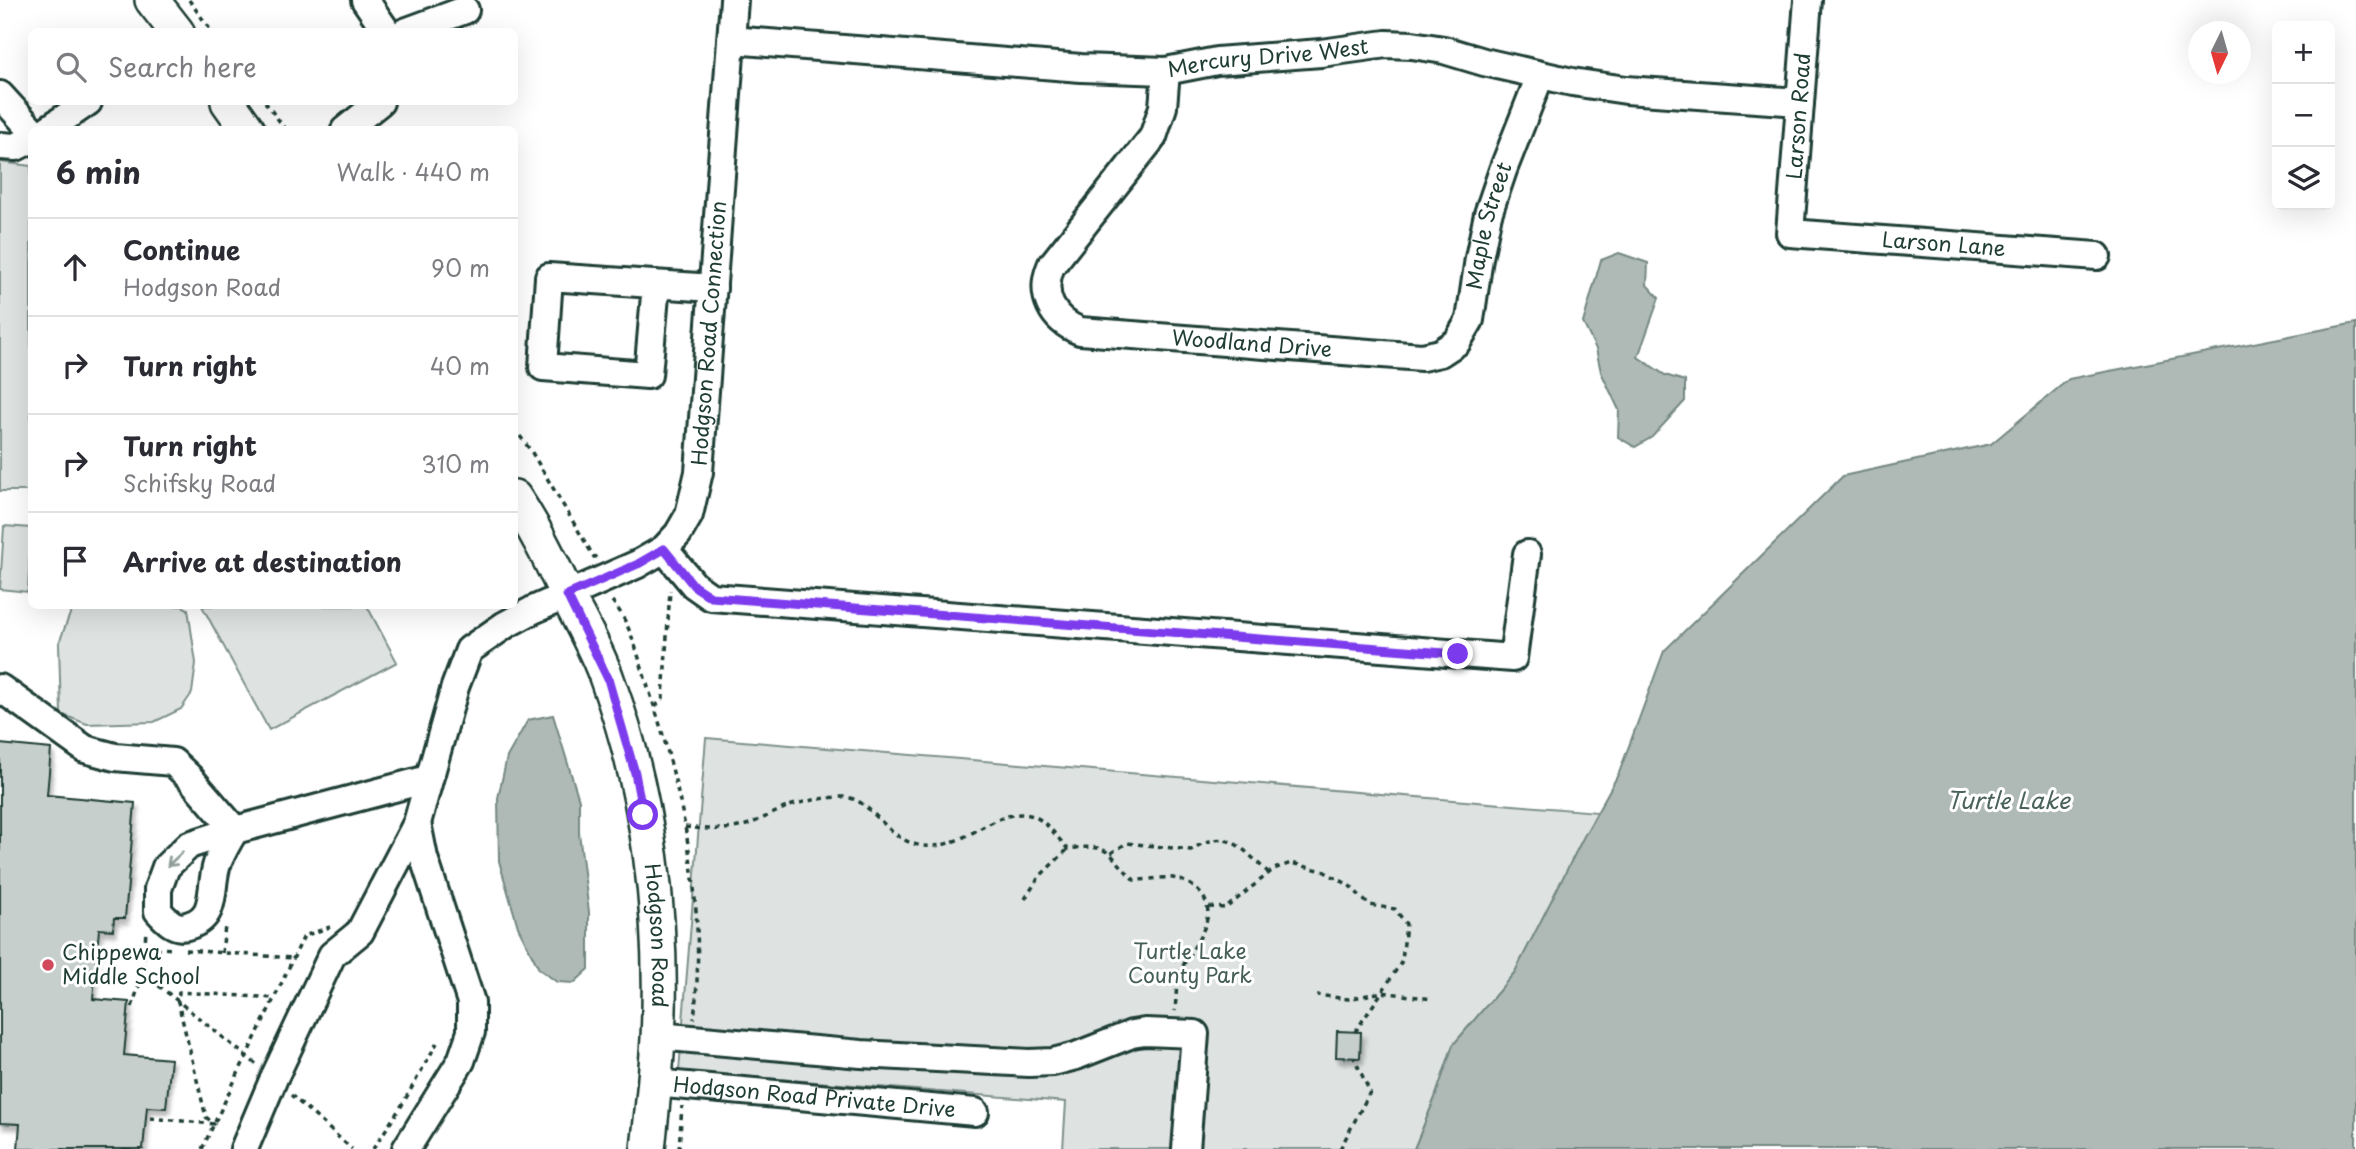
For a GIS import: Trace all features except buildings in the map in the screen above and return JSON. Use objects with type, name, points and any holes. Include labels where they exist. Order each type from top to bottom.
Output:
[{"type":"main road","points":[[152,0],[174,28]]},
{"type":"main road","points":[[230,105],[245,126]]},
{"type":"main road","name":"Hodgson Road","points":[[518,503],[533,526],[608,679],[635,773],[647,837],[658,950],[658,1037],[648,1149]]},
{"type":"street","points":[[365,0],[384,28]]},
{"type":"street","name":"Hodgson Road Connection","points":[[244,1149],[332,955],[360,932],[416,823],[455,687],[469,650],[505,625],[638,564],[664,549],[678,534],[689,516],[699,472],[734,0]]},
{"type":"street","name":"Larson Road","points":[[1790,233],[1808,0]]},
{"type":"street","points":[[416,28],[465,10]]},
{"type":"street","name":"Mercury Drive West","points":[[731,40],[1081,68],[1166,71],[1217,61],[1399,45],[1444,50],[1540,76],[1626,90],[1800,102]]},
{"type":"street","name":"Woodland Drive","points":[[1166,71],[1163,107],[1153,137],[1051,266],[1047,276],[1046,295],[1058,318],[1080,331],[1422,357]]},
{"type":"street","name":"Maple Street","points":[[1422,357],[1440,353],[1457,342],[1471,320],[1488,214],[1540,76]]},
{"type":"street","points":[[0,95],[28,126]]},
{"type":"street","points":[[53,126],[84,105]]},
{"type":"street","points":[[350,126],[376,105]]},
{"type":"street","points":[[0,146],[16,147],[28,141]]},
{"type":"street","name":"Larson Lane","points":[[1790,233],[2097,256]]},
{"type":"street","points":[[656,284],[648,375],[543,367],[549,277],[656,284],[713,288]]},
{"type":"street","points":[[664,549],[694,586],[711,597],[1513,658],[1527,554]]},
{"type":"street","points":[[0,688],[85,749],[115,757],[173,762],[235,830],[428,779]]},
{"type":"street","points":[[406,1149],[461,1061],[471,1032],[471,1002],[424,858],[416,823]]},
{"type":"street","points":[[658,1037],[861,1054],[1029,1063],[1053,1062],[1076,1056],[1132,1034],[1195,1034],[1186,1149]]},
{"type":"street","name":"Hodgson Road Private Drive","points":[[654,1083],[975,1112]]},
{"type":"path","points":[[189,0],[209,28]]},
{"type":"path","points":[[267,105],[283,126]]},
{"type":"path","points":[[518,434],[558,494],[593,557],[611,554]]},
{"type":"path","points":[[654,707],[663,698],[670,583]]},
{"type":"path","points":[[612,601],[619,609],[635,648],[654,707],[685,827],[697,911],[698,985],[694,1025]]},
{"type":"path","points":[[685,827],[712,830],[743,826],[789,805],[845,797],[859,801],[887,830],[922,846],[946,846],[1009,814],[1034,816],[1068,849]]},
{"type":"path","points":[[1111,853],[1127,843],[1191,850],[1226,838],[1236,842],[1269,873]]},
{"type":"path","points":[[1025,899],[1039,877],[1068,849],[1091,846],[1111,853],[1134,880],[1169,878],[1184,881],[1198,890],[1208,907],[1206,923],[1178,978],[1173,1033]]},
{"type":"path","points":[[1208,907],[1226,908],[1274,869],[1291,863],[1323,871],[1349,885],[1369,905],[1395,909],[1406,924],[1402,961],[1355,1032]]},
{"type":"path","points":[[132,1007],[143,973],[146,923]]},
{"type":"path","points":[[202,1149],[304,936],[337,924]]},
{"type":"path","points":[[145,947],[294,958]]},
{"type":"path","points":[[143,973],[274,1078],[352,1149]]},
{"type":"path","points":[[214,1124],[206,1117],[178,1002],[179,992],[275,998]]},
{"type":"path","points":[[1317,995],[1348,999],[1382,992],[1432,999]]},
{"type":"path","points":[[373,1149],[437,1043]]},
{"type":"path","points":[[1340,1149],[1370,1092],[1354,1058]]},
{"type":"path","points":[[679,1149],[682,1103]]},
{"type":"path","points":[[150,1118],[214,1124]]},
{"type":"green space","points":[[0,162],[28,166],[28,491],[0,491]]},
{"type":"green space","points":[[4,526],[28,528],[28,592],[0,589]]},
{"type":"green space","points":[[72,609],[188,609],[196,663],[192,693],[181,709],[154,722],[87,724],[61,714],[59,643]]},
{"type":"green space","points":[[204,609],[369,609],[397,662],[269,730]]},
{"type":"green space","name":"Turtle Lake County Park","points":[[706,738],[1598,812],[1515,972],[1453,1045],[1414,1149],[1063,1149],[1066,1102],[679,1071]]},
{"type":"water","points":[[1619,253],[1648,263],[1647,285],[1659,298],[1638,357],[1665,375],[1685,381],[1685,401],[1652,437],[1635,447],[1618,437],[1619,410],[1601,372],[1596,349],[1583,323],[1601,260]]},
{"type":"water","name":"Turtle Lake","points":[[2356,323],[2356,1149],[1414,1149],[1453,1045],[1515,972],[1619,773],[1664,651],[1843,476],[1991,444],[2069,379]]},
{"type":"water","points":[[553,715],[579,800],[579,833],[589,912],[589,969],[574,983],[557,982],[539,969],[518,927],[499,861],[498,798],[507,757],[528,720]]},
{"type":"place","name":"Chippewa Middle School","points":[[48,965]]},
{"type":"route","points":[[643,815],[635,773],[608,679],[567,595],[638,564],[664,549],[694,586],[711,597],[1458,654]]}]
